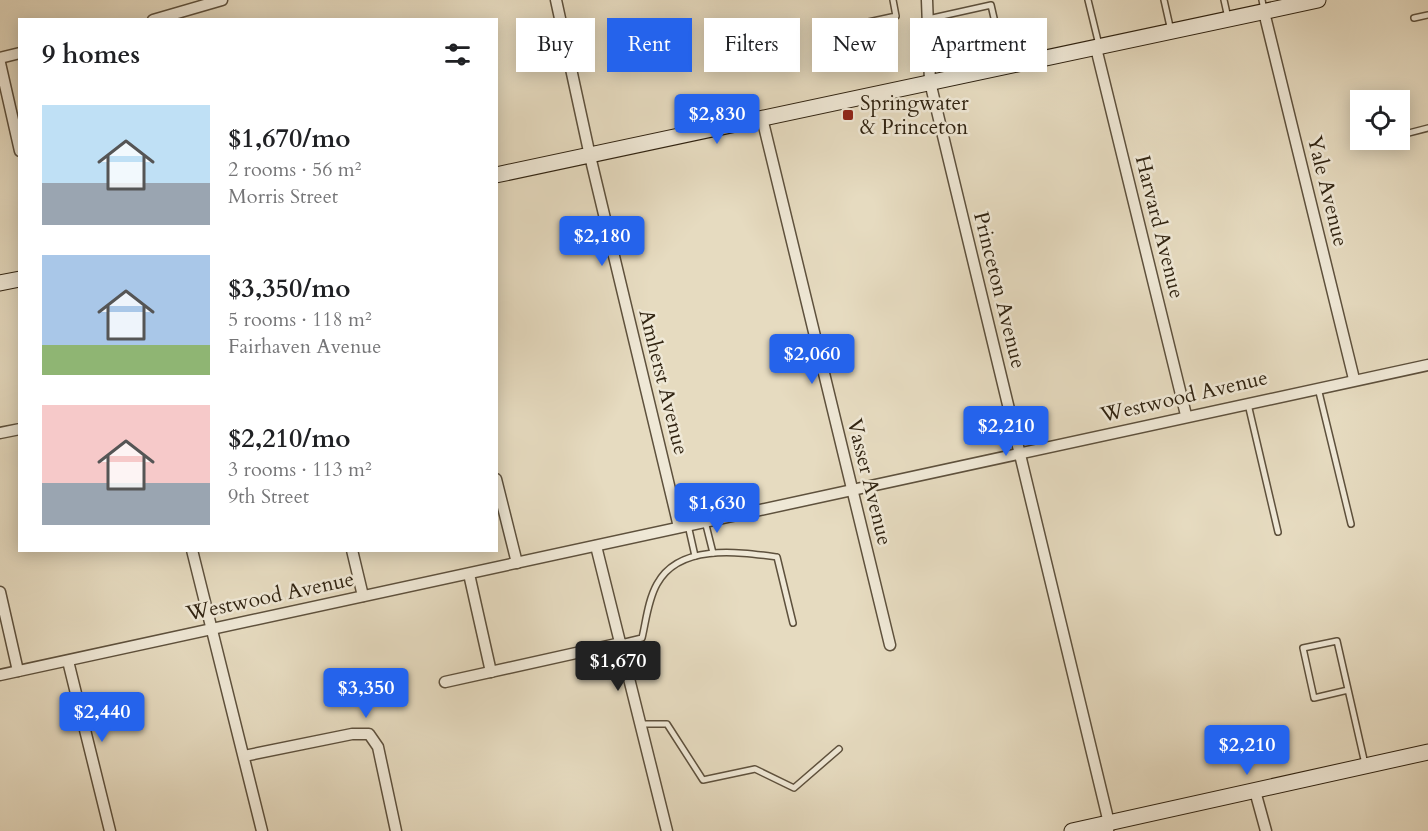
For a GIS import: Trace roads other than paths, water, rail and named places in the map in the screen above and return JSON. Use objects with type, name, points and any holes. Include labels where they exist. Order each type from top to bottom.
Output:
[{"type":"street","points":[[160,18],[222,0]]},
{"type":"street","name":"Amherst Avenue","points":[[556,0],[590,156],[684,526]]},
{"type":"street","name":"Princeton Avenue","points":[[927,0],[928,18]]},
{"type":"street","points":[[1047,58],[1229,20],[1263,6],[1318,0]]},
{"type":"street","name":"Yale Avenue","points":[[1263,6],[1354,379]]},
{"type":"street","name":"Harvard Avenue","points":[[1097,48],[1186,416]]},
{"type":"street","points":[[0,58],[18,54]]},
{"type":"street","points":[[0,63],[18,142]]},
{"type":"street","name":"Princeton Avenue","points":[[930,72],[930,82],[1108,827]]},
{"type":"street","points":[[498,171],[590,156],[981,72]]},
{"type":"street","name":"Vasser Avenue","points":[[762,118],[890,645]]},
{"type":"street","points":[[0,283],[18,280]]},
{"type":"street","name":"Westwood Avenue","points":[[0,675],[1428,364]]},
{"type":"street","points":[[0,434],[18,430]]},
{"type":"street","points":[[498,487],[517,563]]},
{"type":"street","points":[[596,546],[667,831]]},
{"type":"street","points":[[192,552],[262,831]]},
{"type":"street","points":[[352,552],[363,596]]},
{"type":"street","points":[[469,574],[491,672]]},
{"type":"street","points":[[0,592],[18,671]]},
{"type":"street","points":[[445,682],[621,643]]},
{"type":"street","points":[[68,661],[110,831]]},
{"type":"street","points":[[244,756],[352,734],[369,734],[378,747],[396,831]]},
{"type":"street","points":[[1072,831],[1108,827],[1255,790],[1428,752]]},
{"type":"street","points":[[1255,790],[1266,831]]},
{"type":"lane","points":[[887,18],[896,16],[892,0]]},
{"type":"lane","points":[[1088,0],[1097,48]]},
{"type":"lane","points":[[1164,0],[1172,32]]},
{"type":"lane","points":[[1224,0],[1229,20]]},
{"type":"lane","points":[[932,18],[991,5],[994,18]]},
{"type":"lane","points":[[1414,18],[1428,15]]},
{"type":"lane","points":[[1410,133],[1428,128]]},
{"type":"lane","points":[[1318,387],[1351,525]]},
{"type":"lane","points":[[1247,402],[1278,532]]},
{"type":"lane","points":[[705,521],[713,553]]},
{"type":"lane","points":[[684,526],[695,556]]},
{"type":"lane","points":[[621,643],[642,638],[653,592],[659,580],[677,564],[695,556],[713,553],[740,552],[777,558],[793,623]]},
{"type":"lane","points":[[1348,690],[1314,698],[1303,648],[1337,641],[1348,690],[1365,766]]},
{"type":"lane","points":[[641,724],[667,724],[703,780],[755,769],[794,788],[839,749]]},
{"type":"place","name":"Springwater & Princeton","points":[[848,115]]}]
